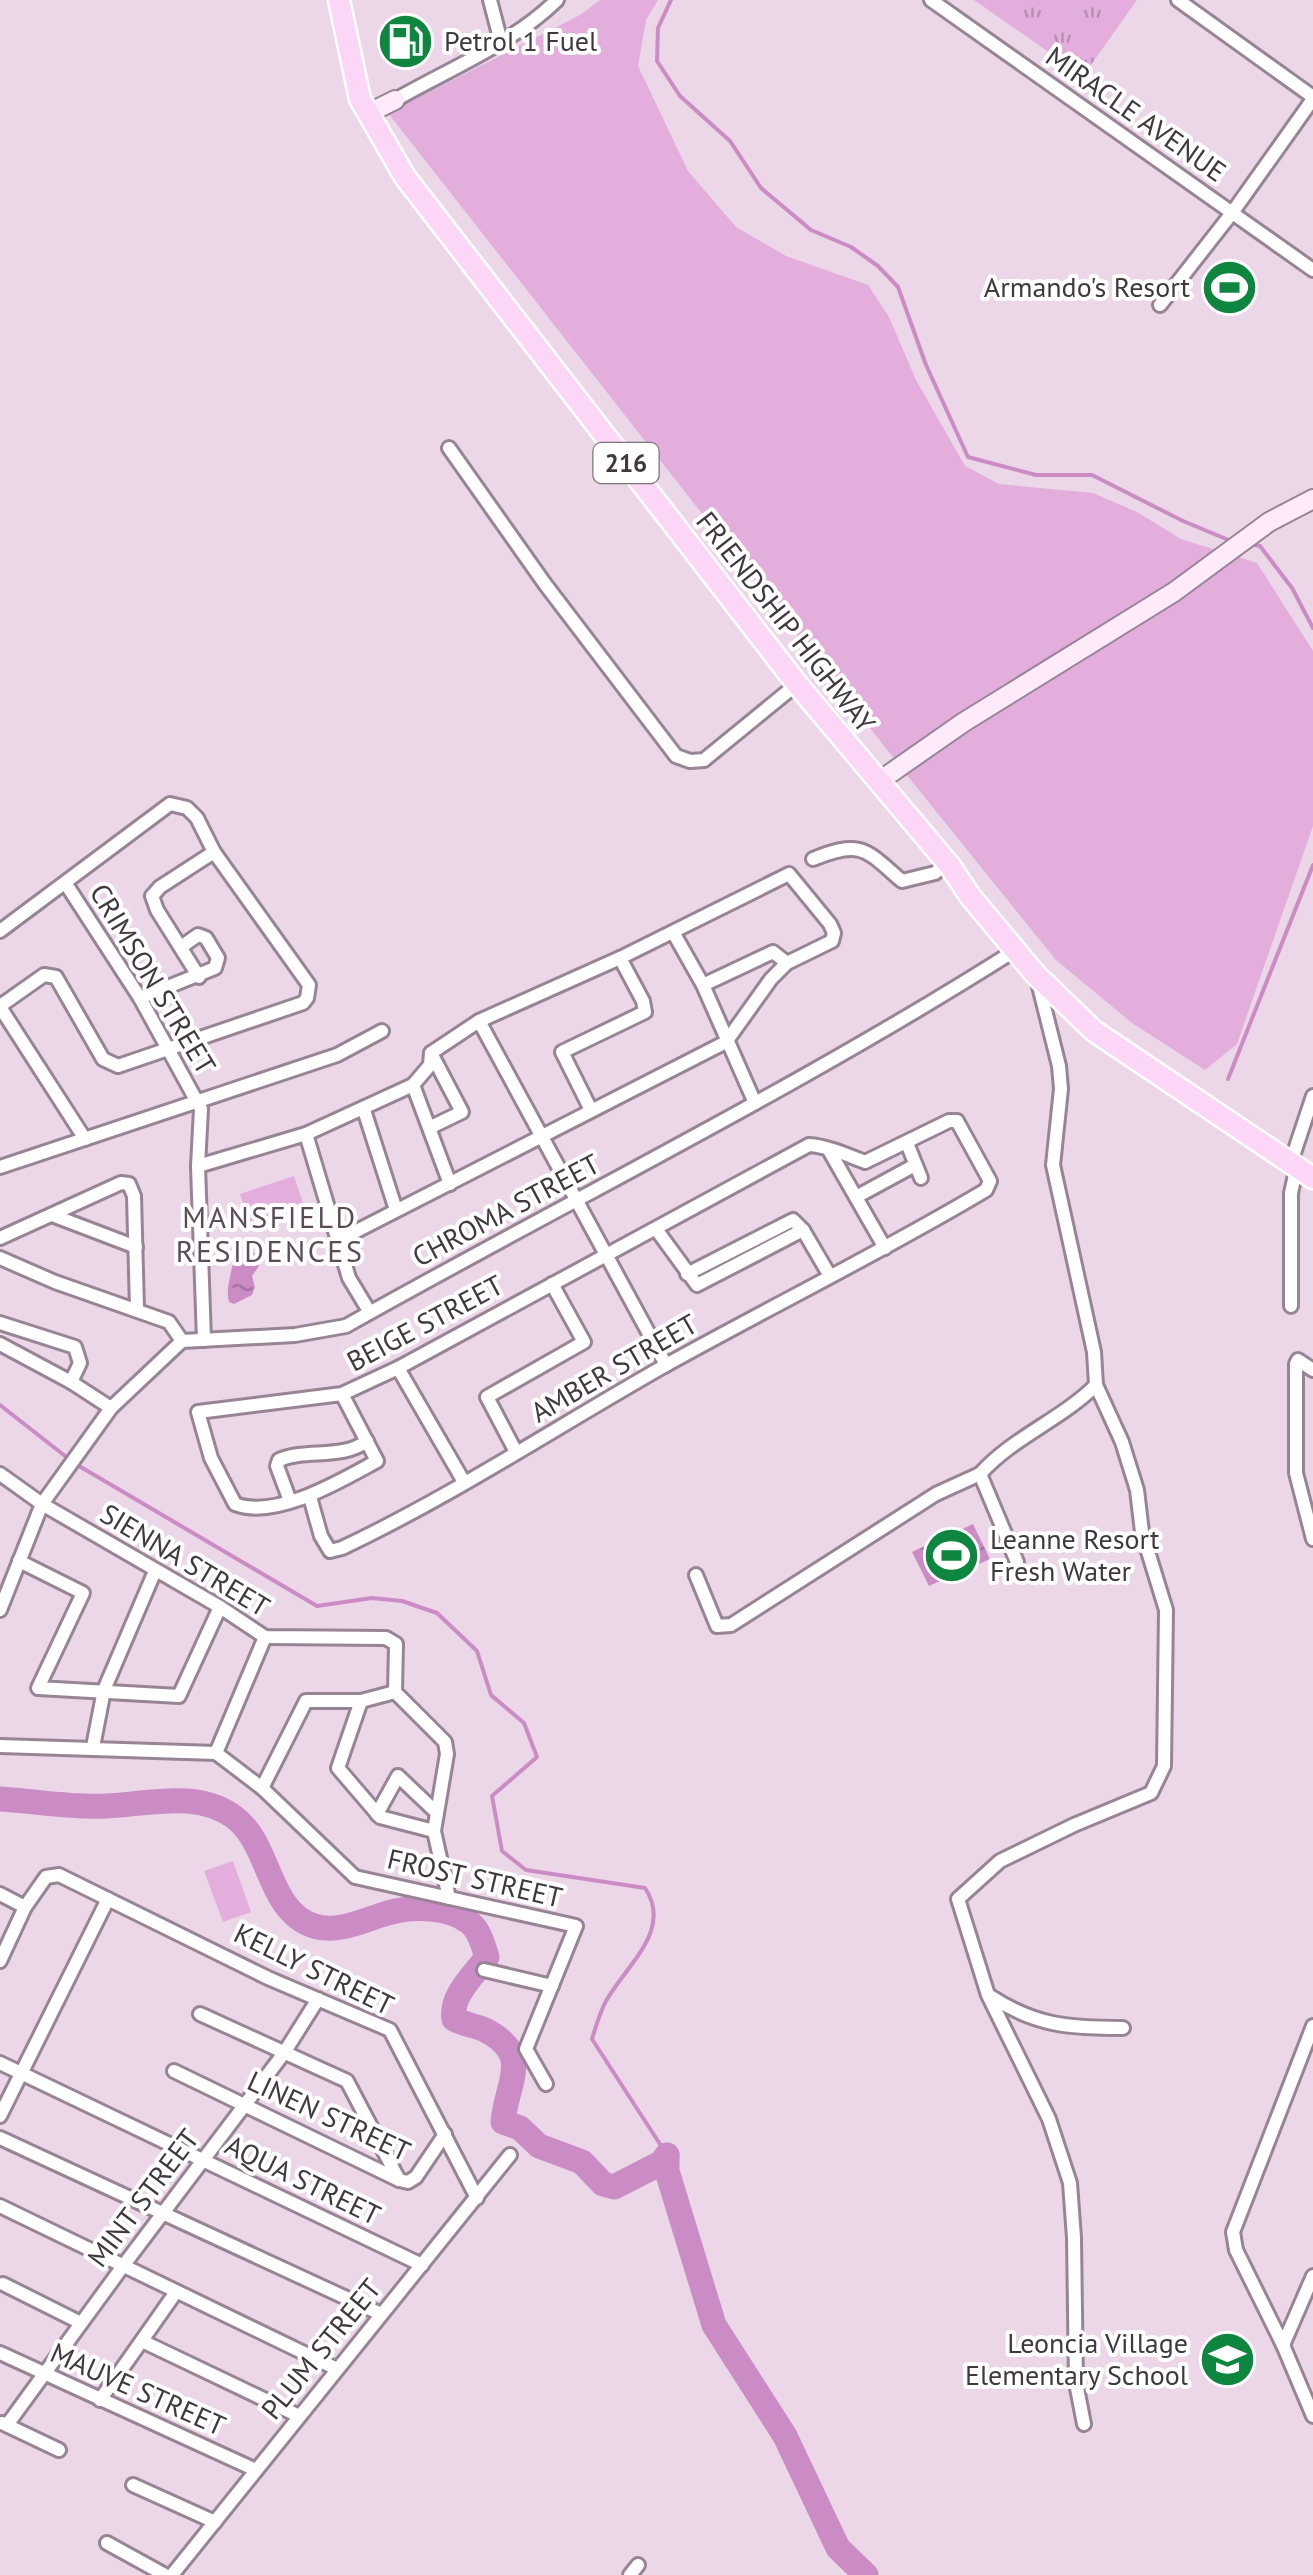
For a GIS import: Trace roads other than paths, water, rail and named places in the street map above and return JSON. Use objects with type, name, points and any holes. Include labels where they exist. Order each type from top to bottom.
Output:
[{"type":"main road","name":"FRIENDSHIP HIGHWAY","points":[[339,0],[367,114],[404,178],[797,684],[948,863],[1014,951],[1094,1031],[1300,1169]]},
{"type":"street","points":[[490,0],[501,42]]},
{"type":"street","points":[[367,114],[501,42],[539,18],[558,0]]},
{"type":"street","name":"MIRACLE AVENUE","points":[[931,0],[1313,270]]},
{"type":"street","points":[[1160,305],[1232,213],[1313,98],[1178,0]]},
{"type":"street","points":[[449,448],[544,584],[676,756],[704,760],[797,684]]},
{"type":"street","points":[[878,782],[964,722],[1174,592],[1269,522],[1313,499]]},
{"type":"street","points":[[0,931],[170,804],[187,808],[196,818],[214,852],[308,985],[303,1003],[111,1066],[103,1059],[56,977],[50,974],[36,979],[0,1007],[85,1139]]},
{"type":"street","points":[[813,858],[835,850],[872,853],[902,881],[935,874],[948,863]]},
{"type":"street","points":[[199,977],[156,910],[152,896],[214,852]]},
{"type":"street","points":[[337,1242],[726,1042],[771,979],[788,963],[832,941],[834,933],[789,874],[620,958],[478,1021],[431,1053]]},
{"type":"street","name":"CRIMSON STREET","points":[[66,884],[140,998],[198,1102],[204,1340]]},
{"type":"street","points":[[673,932],[703,985],[755,1104]]},
{"type":"street","points":[[140,998],[215,968],[218,962],[206,938],[198,935],[181,946]]},
{"type":"street","name":"CHROMA STREET","points":[[182,1341],[316,1332],[346,1326],[755,1104],[1014,951]]},
{"type":"street","points":[[703,985],[772,952],[788,963]]},
{"type":"street","points":[[591,1110],[562,1052],[645,1012],[620,958]]},
{"type":"street","points":[[1036,976],[1059,1066],[1061,1089],[1052,1165],[1094,1352],[1096,1385],[1122,1442],[1137,1490],[1142,1532],[1166,1610],[1164,1766],[1151,1793],[1074,1824],[1000,1861],[958,1899],[988,1994],[1049,2120],[1070,2184],[1076,2382],[1084,2424]]},
{"type":"street","points":[[478,1021],[666,1366]]},
{"type":"street","points":[[0,1167],[338,1055],[382,1032]]},
{"type":"street","points":[[198,1166],[306,1134],[364,1110],[413,1085],[430,1065],[431,1053]]},
{"type":"street","points":[[431,1053],[462,1112],[431,1126]]},
{"type":"street","points":[[413,1085],[450,1184]]},
{"type":"street","points":[[1291,1306],[1291,1193],[1300,1169],[1313,1096]]},
{"type":"street","points":[[364,1110],[396,1210]]},
{"type":"street","name":"AMBER STREET","points":[[310,1497],[321,1536],[330,1551],[356,1541],[986,1190],[990,1181],[957,1121],[948,1121],[906,1143]]},
{"type":"street","points":[[306,1134],[337,1242],[350,1278],[369,1311]]},
{"type":"street","points":[[606,1257],[809,1146],[822,1146],[864,1162],[906,1143],[918,1172],[856,1197]]},
{"type":"street","points":[[830,1152],[885,1248]]},
{"type":"street","points":[[0,1238],[121,1184],[129,1184],[134,1196],[137,1309]]},
{"type":"street","points":[[52,1215],[136,1247]]},
{"type":"street","points":[[656,1229],[697,1284],[804,1230],[830,1276]]},
{"type":"street","name":"BEIGE STREET","points":[[290,1501],[245,1508],[236,1504],[211,1458],[198,1412],[342,1394],[606,1257]]},
{"type":"street","points":[[0,1258],[169,1322],[182,1341],[111,1408],[67,1467],[42,1504],[0,1610]]},
{"type":"street","points":[[516,1452],[486,1397],[584,1342],[552,1284]]},
{"type":"street","points":[[0,1324],[76,1347],[80,1363],[71,1382]]},
{"type":"street","points":[[0,1344],[111,1408]]},
{"type":"street","points":[[1313,1370],[1298,1360],[1296,1473],[1313,1539]]},
{"type":"street","points":[[398,1368],[464,1482]]},
{"type":"street","points":[[696,1575],[717,1626],[731,1626],[936,1494],[980,1474],[1008,1450],[1077,1404],[1096,1385]]},
{"type":"street","points":[[342,1394],[377,1461],[310,1497],[290,1501],[277,1466],[280,1460],[297,1453],[348,1450],[366,1441]]},
{"type":"street","points":[[1296,1473],[1313,1484]]},
{"type":"street","name":"SIENNA STREET","points":[[0,1474],[42,1504],[265,1637],[386,1638],[396,1644],[395,1692]]},
{"type":"street","points":[[980,1474],[1018,1562]]},
{"type":"street","points":[[19,1560],[82,1593],[38,1688],[178,1696],[220,1608]]},
{"type":"street","points":[[93,1747],[104,1690],[156,1570]]},
{"type":"street","points":[[0,1746],[216,1753],[265,1637]]},
{"type":"street","points":[[262,1788],[306,1701],[361,1701],[395,1692],[446,1742],[434,1831],[449,1898]]},
{"type":"street","points":[[361,1701],[338,1768],[378,1814],[434,1831]]},
{"type":"street","name":"FROST STREET","points":[[216,1753],[262,1788],[355,1877],[576,1926],[526,2049],[546,2084]]},
{"type":"street","points":[[378,1814],[398,1776],[437,1813]]},
{"type":"street","name":"KELLY STREET","points":[[26,1907],[46,1877],[59,1875],[390,2030],[477,2198]]},
{"type":"street","points":[[0,1894],[26,1907],[0,1960]]},
{"type":"street","points":[[0,2116],[108,1899]]},
{"type":"street","points":[[484,1970],[552,1986]]},
{"type":"street","points":[[988,1994],[1015,2012],[1052,2026],[1124,2028]]},
{"type":"street","name":"MINT STREET","points":[[4,2424],[284,2053],[318,1999]]},
{"type":"street","points":[[200,2014],[348,2081],[399,2180]]},
{"type":"street","points":[[1313,2026],[1233,2232],[1236,2250],[1313,2416]]},
{"type":"street","name":"AQUA STREET","points":[[0,2063],[422,2265]]},
{"type":"street","name":"LINEN STREET","points":[[174,2070],[399,2180],[408,2182],[416,2177],[445,2134]]},
{"type":"street","points":[[0,2138],[380,2314]]},
{"type":"street","name":"PLUM STREET","points":[[168,2575],[510,2155]]},
{"type":"street","points":[[0,2206],[337,2368]]},
{"type":"street","points":[[1283,2345],[1313,2276]]},
{"type":"street","points":[[3,2284],[82,2323]]},
{"type":"street","points":[[100,2400],[176,2292]]},
{"type":"street","points":[[142,2341],[299,2416]]},
{"type":"street","name":"MAUVE STREET","points":[[0,2353],[256,2470]]},
{"type":"street","points":[[4,2424],[60,2450]]},
{"type":"street","points":[[133,2485],[214,2522]]},
{"type":"street","points":[[107,2543],[168,2575]]},
{"type":"water","name":"Armando's Resort","points":[[1233,259],[1254,275],[1224,314],[1203,299]]},
{"type":"water","points":[[242,1241],[251,1244],[259,1266],[252,1276],[252,1295],[234,1304],[229,1302],[228,1289],[234,1247]]},
{"type":"water","name":"Leanne Resort Fresh Water","points":[[973,1524],[990,1559],[929,1586],[912,1552]]},
{"type":"waterway","points":[[671,0],[658,28],[657,61],[680,96],[730,141],[761,188],[811,230],[851,247],[878,266],[898,287],[926,365],[968,457],[1036,475],[1092,475],[1231,541]]},
{"type":"waterway","points":[[1251,544],[1260,546],[1292,588],[1313,628]]},
{"type":"waterway","points":[[1228,1079],[1313,865]]},
{"type":"waterway","points":[[0,1405],[74,1463],[317,1606],[372,1598],[402,1601],[437,1613],[477,1651],[491,1695],[524,1723],[537,1757],[492,1796],[502,1851],[526,1870],[645,1888],[652,1903],[651,1932],[606,2001],[592,2039],[667,2155]]},
{"type":"waterway","points":[[0,1799],[94,1806],[173,1801],[205,1804],[234,1817],[246,1829],[287,1906],[314,1926],[342,1927],[408,1909],[430,1909],[462,1917],[476,1930],[487,1957],[459,1994],[454,2019],[485,2030],[509,2049],[514,2071],[503,2122],[520,2128],[539,2146],[582,2162],[603,2184],[614,2187],[661,2163],[667,2155]]},
{"type":"waterway","points":[[667,2155],[667,2171],[714,2325],[785,2436],[838,2548],[866,2575]]},
{"type":"place","name":"Petrol 1 Fuel","points":[[405,41]]},
{"type":"place","name":"Armando's Resort","points":[[1229,287]]},
{"type":"place","name":"Leanne Resort Fresh Water","points":[[951,1555]]},
{"type":"place","name":"Leoncia Village Elementary School","points":[[1227,2359]]},
{"type":"district","name":"MANSFIELD RESIDENCES","points":[[270,1235]]}]
